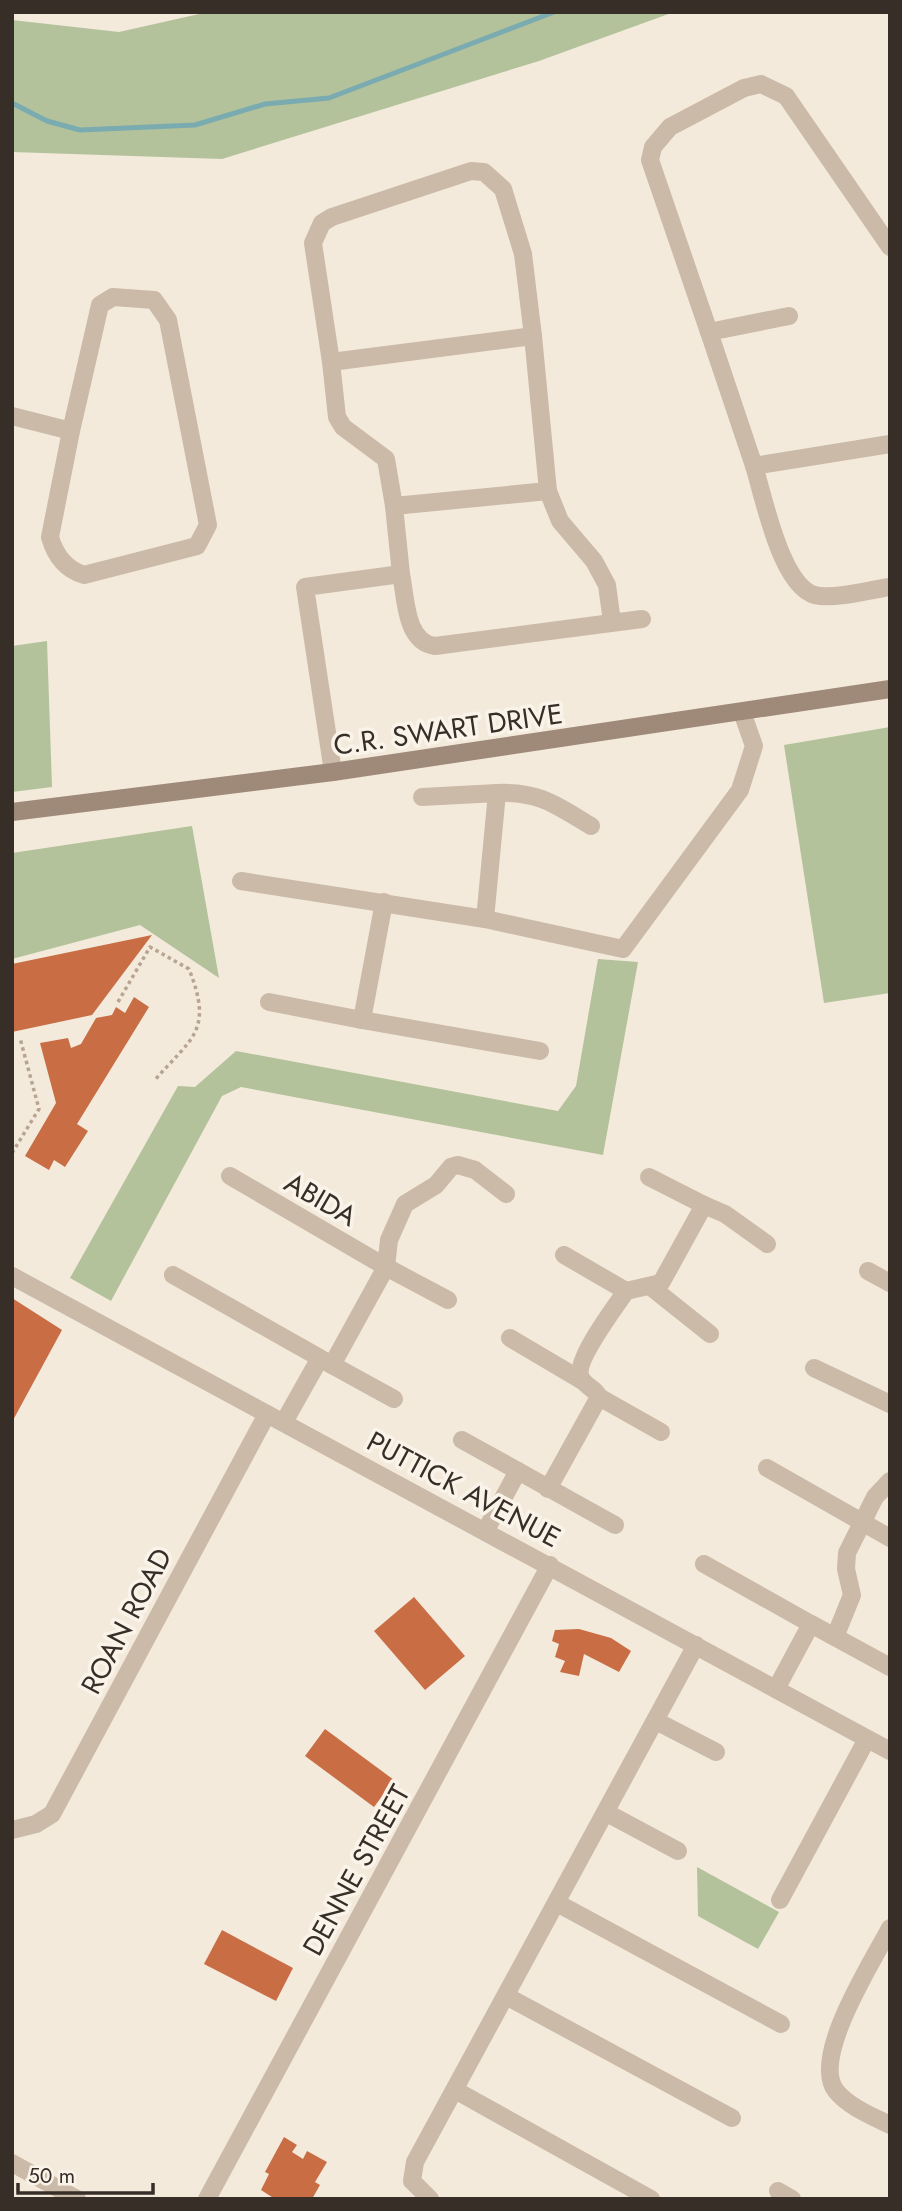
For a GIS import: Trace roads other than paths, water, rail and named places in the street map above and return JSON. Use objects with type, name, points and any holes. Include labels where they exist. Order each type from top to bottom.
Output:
[{"type":"street","points":[[890,247],[786,96],[761,84],[744,88],[670,127],[653,147],[650,160],[787,570],[800,587],[819,596],[890,587]]},
{"type":"street","points":[[612,622],[607,585],[594,561],[560,521],[548,491],[523,254],[503,189],[484,172],[471,171],[332,217],[322,223],[313,243],[337,417],[343,427],[386,459],[401,574],[414,634],[425,645],[642,619]]},
{"type":"street","points":[[113,297],[154,300],[168,320],[208,525],[203,540],[197,546],[84,575],[70,569],[53,549],[50,537],[72,430],[100,305],[113,297]]},
{"type":"street","points":[[709,332],[789,316]]},
{"type":"street","points":[[331,362],[533,336]]},
{"type":"street","points":[[12,416],[72,430]]},
{"type":"street","points":[[754,466],[890,444]]},
{"type":"street","points":[[394,506],[548,491]]},
{"type":"street","points":[[333,772],[305,587],[401,574]]},
{"type":"street","name":"C.R. SWART DRIVE","points":[[12,812],[333,772],[890,689]]},
{"type":"street","points":[[240,881],[485,919],[623,949],[740,790],[754,746],[743,712]]},
{"type":"street","points":[[422,797],[517,792],[545,798],[590,826]]},
{"type":"street","points":[[485,919],[497,793]]},
{"type":"street","points":[[362,1020],[384,902]]},
{"type":"street","points":[[268,1002],[540,1051]]},
{"type":"street","name":"ABIDA","points":[[284,1422],[326,1362],[386,1267],[389,1240],[405,1204],[436,1185],[451,1167],[465,1166],[475,1170],[506,1194]]},
{"type":"street","name":"ABIDA","points":[[230,1176],[448,1300]]},
{"type":"street","points":[[649,1178],[725,1214],[767,1244]]},
{"type":"street","points":[[564,1255],[626,1291],[651,1287],[661,1283],[704,1205]]},
{"type":"street","points":[[868,1271],[890,1283]]},
{"type":"street","points":[[173,1275],[394,1399]]},
{"type":"street","name":"PUTTICK AVENUE","points":[[12,1276],[486,1530],[890,1751]]},
{"type":"street","points":[[651,1287],[710,1334]]},
{"type":"street","points":[[581,1380],[579,1371],[585,1354],[626,1291]]},
{"type":"street","points":[[510,1338],[581,1380],[600,1397],[661,1432]]},
{"type":"street","points":[[814,1368],[890,1404]]},
{"type":"street","points":[[548,1489],[600,1397]]},
{"type":"street","name":"ROAN ROAD","points":[[12,1830],[36,1824],[52,1814],[267,1414]]},
{"type":"street","points":[[462,1440],[615,1525]]},
{"type":"street","points":[[766,1468],[890,1538]]},
{"type":"street","points":[[486,1530],[517,1471]]},
{"type":"street","points":[[835,1637],[852,1595],[846,1569],[847,1553],[875,1497],[890,1481]]},
{"type":"street","points":[[704,1564],[890,1667]]},
{"type":"street","name":"DENNE STREET","points":[[207,2199],[550,1565]]},
{"type":"street","points":[[776,1689],[811,1624]]},
{"type":"street","points":[[430,2199],[412,2181],[412,2169],[696,1645]]},
{"type":"street","points":[[656,1721],[716,1752]]},
{"type":"street","points":[[779,1900],[867,1739]]},
{"type":"street","points":[[607,1813],[678,1851]]},
{"type":"street","points":[[557,1903],[781,2024]]},
{"type":"street","points":[[890,1928],[844,2016],[828,2070],[835,2090],[845,2100],[890,2126]]},
{"type":"street","points":[[506,1996],[732,2118]]},
{"type":"street","points":[[455,2090],[651,2199]]},
{"type":"street","points":[[12,2163],[77,2199]]},
{"type":"waterway","points":[[12,103],[47,121],[80,130],[195,125],[265,104],[329,98],[554,12]]}]
